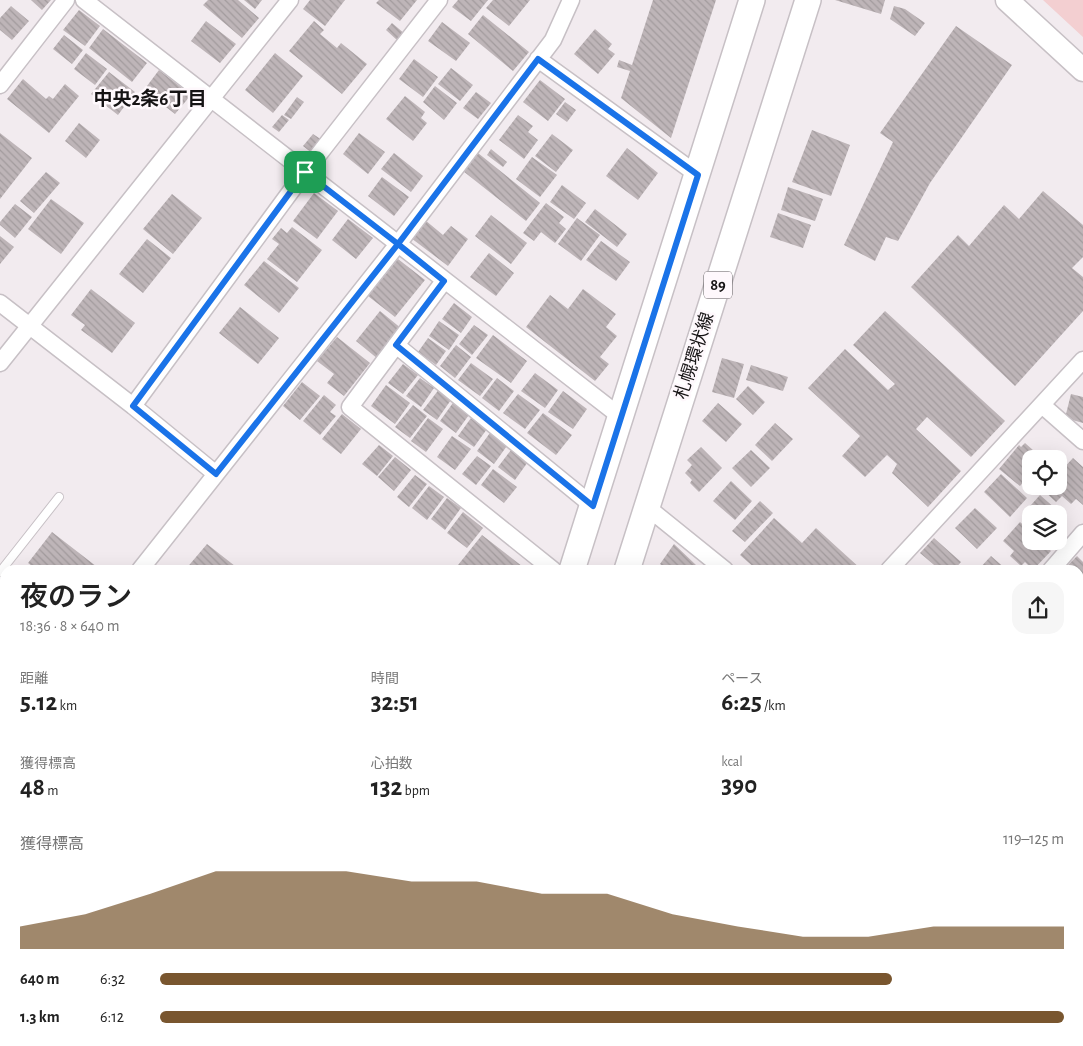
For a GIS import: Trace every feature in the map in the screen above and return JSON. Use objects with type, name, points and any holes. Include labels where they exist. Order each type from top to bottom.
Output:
[{"type":"main road","points":[[574,565],[752,0]]},
{"type":"main road","name":"札幌環状線","points":[[629,565],[808,0]]},
{"type":"street","points":[[0,85],[66,0]]},
{"type":"street","points":[[84,0],[621,417]]},
{"type":"street","points":[[0,363],[290,0]]},
{"type":"street","points":[[133,406],[305,172],[438,0]]},
{"type":"street","points":[[144,565],[398,244],[553,40],[571,0]]},
{"type":"street","points":[[1007,0],[1083,70]]},
{"type":"street","points":[[538,59],[698,175]]},
{"type":"street","points":[[444,281],[350,407],[547,565]]},
{"type":"street","points":[[0,303],[133,406],[216,474]]},
{"type":"street","points":[[396,345],[593,506]]},
{"type":"street","points":[[894,565],[1083,360]]},
{"type":"street","points":[[1042,405],[1083,441]]},
{"type":"street","points":[[647,507],[720,565]]},
{"type":"street","points":[[1055,565],[1083,533]]},
{"type":"lane","points":[[6,565],[59,497]]},
{"type":"shaded area","points":[[1043,0],[1083,0],[1083,37]]},
{"type":"building","points":[[31,0],[51,0],[42,10]]},
{"type":"building","points":[[208,0],[238,0],[259,18],[242,38],[203,5]]},
{"type":"building","points":[[244,0],[262,0],[255,9]]},
{"type":"building","points":[[310,0],[345,0],[325,26],[303,9]]},
{"type":"building","points":[[379,0],[417,0],[400,21],[376,3]]},
{"type":"building","points":[[458,0],[488,0],[471,21],[452,7]]},
{"type":"building","points":[[493,0],[530,0],[509,26],[486,8]]},
{"type":"building","points":[[653,0],[716,0],[671,138],[621,98],[630,71],[617,67],[619,60],[632,65]]},
{"type":"building","points":[[835,0],[885,0],[881,14]]},
{"type":"building","points":[[11,6],[29,21],[12,40],[0,30],[0,18]]},
{"type":"building","points":[[894,6],[905,9],[925,23],[915,36],[890,19]]},
{"type":"building","points":[[79,10],[100,26],[85,46],[63,30]]},
{"type":"building","points":[[483,15],[529,52],[513,71],[468,34]]},
{"type":"building","points":[[206,21],[236,44],[220,63],[191,41]]},
{"type":"building","points":[[314,21],[324,30],[320,34],[337,48],[341,43],[367,64],[342,94],[289,51]]},
{"type":"building","points":[[442,22],[470,43],[456,61],[428,41]]},
{"type":"building","points":[[392,23],[405,34],[398,41],[386,30]]},
{"type":"building","points":[[956,26],[1012,65],[930,183],[898,241],[886,237],[875,261],[844,245],[893,142],[880,133]]},
{"type":"building","points":[[103,29],[147,63],[132,82],[89,48]]},
{"type":"building","points":[[595,29],[612,44],[608,49],[615,54],[598,74],[574,54]]},
{"type":"building","points":[[64,35],[83,50],[72,64],[53,49]]},
{"type":"building","points":[[86,53],[107,69],[95,85],[74,69]]},
{"type":"building","points":[[275,53],[303,76],[273,113],[245,90]]},
{"type":"building","points":[[414,59],[438,77],[423,97],[399,79]]},
{"type":"building","points":[[451,68],[473,85],[460,101],[438,84]]},
{"type":"building","points":[[159,70],[191,95],[175,114],[144,90]]},
{"type":"building","points":[[109,72],[135,92],[118,115],[91,94]]},
{"type":"building","points":[[23,79],[46,99],[49,96],[53,99],[65,84],[79,96],[49,133],[7,99]]},
{"type":"building","points":[[540,80],[565,99],[548,121],[523,102]]},
{"type":"building","points":[[435,86],[457,103],[444,120],[423,102]]},
{"type":"building","points":[[476,92],[491,103],[478,119],[463,108]]},
{"type":"building","points":[[405,96],[425,112],[421,118],[427,123],[413,141],[386,119]]},
{"type":"building","points":[[297,97],[304,102],[291,119],[284,115]]},
{"type":"building","points":[[565,102],[576,110],[567,122],[556,114]]},
{"type":"building","points":[[282,115],[289,120],[279,132],[272,127]]},
{"type":"building","points":[[518,115],[533,126],[528,132],[538,140],[524,159],[499,140]]},
{"type":"building","points":[[79,123],[100,140],[86,158],[65,141]]},
{"type":"building","points":[[812,130],[850,145],[831,196],[792,182]]},
{"type":"building","points":[[0,133],[32,158],[0,199]]},
{"type":"building","points":[[359,133],[385,152],[368,174],[343,154]]},
{"type":"building","points":[[313,134],[322,140],[312,153],[303,146]]},
{"type":"building","points":[[552,134],[573,150],[556,172],[535,156]]},
{"type":"building","points":[[627,148],[658,173],[638,200],[606,176]]},
{"type":"building","points":[[491,149],[507,162],[503,167],[487,155]]},
{"type":"building","points":[[394,153],[423,176],[411,192],[381,169]]},
{"type":"building","points":[[478,153],[540,203],[526,221],[463,171]]},
{"type":"building","points":[[532,157],[557,175],[540,197],[516,179]]},
{"type":"building","points":[[46,172],[60,183],[34,213],[20,201]]},
{"type":"building","points":[[382,177],[409,197],[394,216],[368,196]]},
{"type":"building","points":[[562,185],[586,203],[574,219],[550,202]]},
{"type":"building","points":[[788,187],[823,199],[815,221],[781,210]]},
{"type":"building","points":[[1043,191],[1083,225],[1083,257],[1072,268],[1083,277],[1083,311],[1015,386],[911,287],[958,235],[969,246],[1004,205],[1019,219]]},
{"type":"building","points":[[314,193],[338,211],[317,239],[293,221]]},
{"type":"building","points":[[172,194],[202,218],[173,254],[143,229]]},
{"type":"building","points":[[51,199],[84,223],[61,254],[28,229]]},
{"type":"building","points":[[546,203],[564,217],[559,223],[566,229],[555,243],[541,232],[534,241],[523,233]]},
{"type":"building","points":[[15,204],[32,217],[15,238],[0,225],[0,222]]},
{"type":"building","points":[[595,209],[627,234],[617,247],[585,222]]},
{"type":"building","points":[[778,213],[811,225],[803,248],[770,237]]},
{"type":"building","points":[[491,215],[527,243],[511,264],[475,236]]},
{"type":"building","points":[[577,218],[600,235],[581,261],[558,244]]},
{"type":"building","points":[[348,219],[373,238],[356,259],[332,240]]},
{"type":"building","points":[[425,220],[443,235],[451,226],[468,239],[448,266],[411,238]]},
{"type":"building","points":[[292,227],[322,250],[297,282],[267,259],[279,244],[272,239],[281,228],[287,233]]},
{"type":"building","points":[[0,236],[14,247],[0,264]]},
{"type":"building","points":[[147,239],[171,258],[143,293],[119,274]]},
{"type":"building","points":[[601,241],[630,262],[616,281],[586,260]]},
{"type":"building","points":[[489,253],[514,273],[496,296],[470,277]]},
{"type":"building","points":[[398,259],[425,280],[395,317],[368,296]]},
{"type":"building","points":[[264,261],[299,288],[279,313],[244,285]]},
{"type":"building","points":[[91,289],[135,323],[112,353],[81,330],[85,325],[71,315]]},
{"type":"building","points":[[583,289],[616,314],[606,327],[617,336],[600,357],[609,364],[595,381],[526,327],[550,295],[568,309]]},
{"type":"building","points":[[454,303],[472,317],[461,333],[442,319]]},
{"type":"building","points":[[240,307],[279,338],[258,364],[219,333]]},
{"type":"building","points":[[380,311],[402,329],[378,359],[356,341]]},
{"type":"building","points":[[885,311],[1005,421],[971,457],[927,417],[916,429],[961,471],[928,507],[892,473],[897,464],[887,455],[865,477],[842,456],[860,436],[808,388],[845,349],[888,390],[895,384],[853,345]]},
{"type":"building","points":[[439,321],[459,335],[449,350],[429,336]]},
{"type":"building","points":[[474,325],[488,335],[472,355],[459,344]]},
{"type":"building","points":[[493,335],[527,361],[511,383],[476,358]]},
{"type":"building","points":[[337,337],[370,363],[344,396],[327,383],[334,374],[317,361]]},
{"type":"building","points":[[428,338],[446,351],[436,365],[418,352]]},
{"type":"building","points":[[456,345],[471,357],[455,378],[440,366]]},
{"type":"building","points":[[722,358],[744,364],[734,398],[712,392]]},
{"type":"building","points":[[471,363],[493,379],[480,396],[458,380]]},
{"type":"building","points":[[403,364],[418,375],[403,394],[388,383]]},
{"type":"building","points":[[751,365],[788,377],[783,391],[746,380]]},
{"type":"building","points":[[535,373],[558,390],[545,408],[521,391]]},
{"type":"building","points":[[420,378],[434,388],[421,407],[406,396]]},
{"type":"building","points":[[497,378],[514,391],[499,411],[482,398]]},
{"type":"building","points":[[302,382],[320,396],[300,420],[283,406]]},
{"type":"building","points":[[386,385],[410,403],[395,424],[371,406]]},
{"type":"building","points":[[748,386],[765,402],[753,415],[736,399]]},
{"type":"building","points":[[440,388],[453,397],[437,420],[423,410]]},
{"type":"building","points":[[563,391],[587,409],[573,429],[548,412]]},
{"type":"building","points":[[518,394],[540,410],[525,429],[503,413]]},
{"type":"building","points":[[1071,394],[1083,397],[1083,423],[1065,418]]},
{"type":"building","points":[[324,395],[336,405],[330,412],[336,416],[320,435],[303,421]]},
{"type":"building","points":[[455,400],[471,412],[456,433],[440,421]]},
{"type":"building","points":[[718,403],[742,424],[726,442],[702,421]]},
{"type":"building","points":[[413,405],[427,416],[410,438],[395,427]]},
{"type":"building","points":[[543,413],[572,435],[556,455],[527,433]]},
{"type":"building","points":[[342,414],[361,429],[341,454],[322,439]]},
{"type":"building","points":[[428,418],[443,429],[426,452],[411,441]]},
{"type":"building","points":[[471,418],[487,429],[474,447],[458,436]]},
{"type":"building","points":[[775,423],[793,439],[772,461],[755,445]]},
{"type":"building","points":[[492,430],[509,443],[494,464],[477,451]]},
{"type":"building","points":[[452,436],[471,449],[455,470],[437,457]]},
{"type":"building","points":[[1025,443],[1033,450],[1022,450],[1022,484],[1020,486],[999,469],[1019,445],[1021,447]]},
{"type":"building","points":[[379,445],[393,456],[377,476],[362,464]]},
{"type":"building","points":[[514,446],[530,459],[515,480],[498,467]]},
{"type":"building","points":[[701,447],[722,468],[699,492],[690,483],[692,480],[685,473],[692,465],[687,460]]},
{"type":"building","points":[[751,450],[770,468],[751,487],[732,468]]},
{"type":"building","points":[[477,456],[491,466],[476,485],[462,474]]},
{"type":"building","points":[[395,457],[411,470],[394,491],[378,477]]},
{"type":"building","points":[[1073,458],[1083,467],[1083,505],[1076,499],[1071,504],[1062,496],[1056,502],[1048,495],[1067,495],[1067,464]]},
{"type":"building","points":[[493,469],[517,487],[504,503],[481,485]]},
{"type":"building","points":[[1001,474],[1027,498],[1010,517],[984,492]]},
{"type":"building","points":[[415,475],[427,484],[409,507],[397,497]]},
{"type":"building","points":[[731,481],[752,501],[735,520],[713,501]]},
{"type":"building","points":[[429,486],[444,497],[427,520],[412,508]]},
{"type":"building","points":[[1040,495],[1051,505],[1031,505]]},
{"type":"building","points":[[447,498],[461,508],[445,530],[431,519]]},
{"type":"building","points":[[760,501],[773,513],[745,542],[732,531]]},
{"type":"building","points":[[975,508],[997,528],[977,549],[955,528]]},
{"type":"building","points":[[463,512],[483,528],[467,548],[447,533]]},
{"type":"building","points":[[774,518],[802,543],[816,528],[857,565],[751,565],[740,555]]},
{"type":"building","points":[[1020,522],[1022,524],[1022,550],[1051,551],[1038,565],[1028,565],[1025,562],[1020,565],[1010,556],[1014,551],[1003,541]]},
{"type":"building","points":[[52,532],[95,565],[31,565],[28,563]]},
{"type":"building","points":[[482,535],[521,565],[458,565]]},
{"type":"building","points":[[934,538],[961,562],[958,565],[934,565],[920,553]]},
{"type":"building","points":[[207,544],[234,565],[189,565]]},
{"type":"building","points":[[674,544],[696,565],[661,565],[660,564]]},
{"type":"building","points":[[991,556],[1001,565],[983,565]]},
{"type":"building","points":[[1077,556],[1083,562],[1083,565],[1068,565]]},
{"type":"district","name":"中央2条6丁目","points":[[150,99]]},
{"type":"route","points":[[305,172],[133,406],[216,474],[398,244],[444,281],[396,345],[593,506],[698,175],[538,59],[398,244],[305,172]]}]
